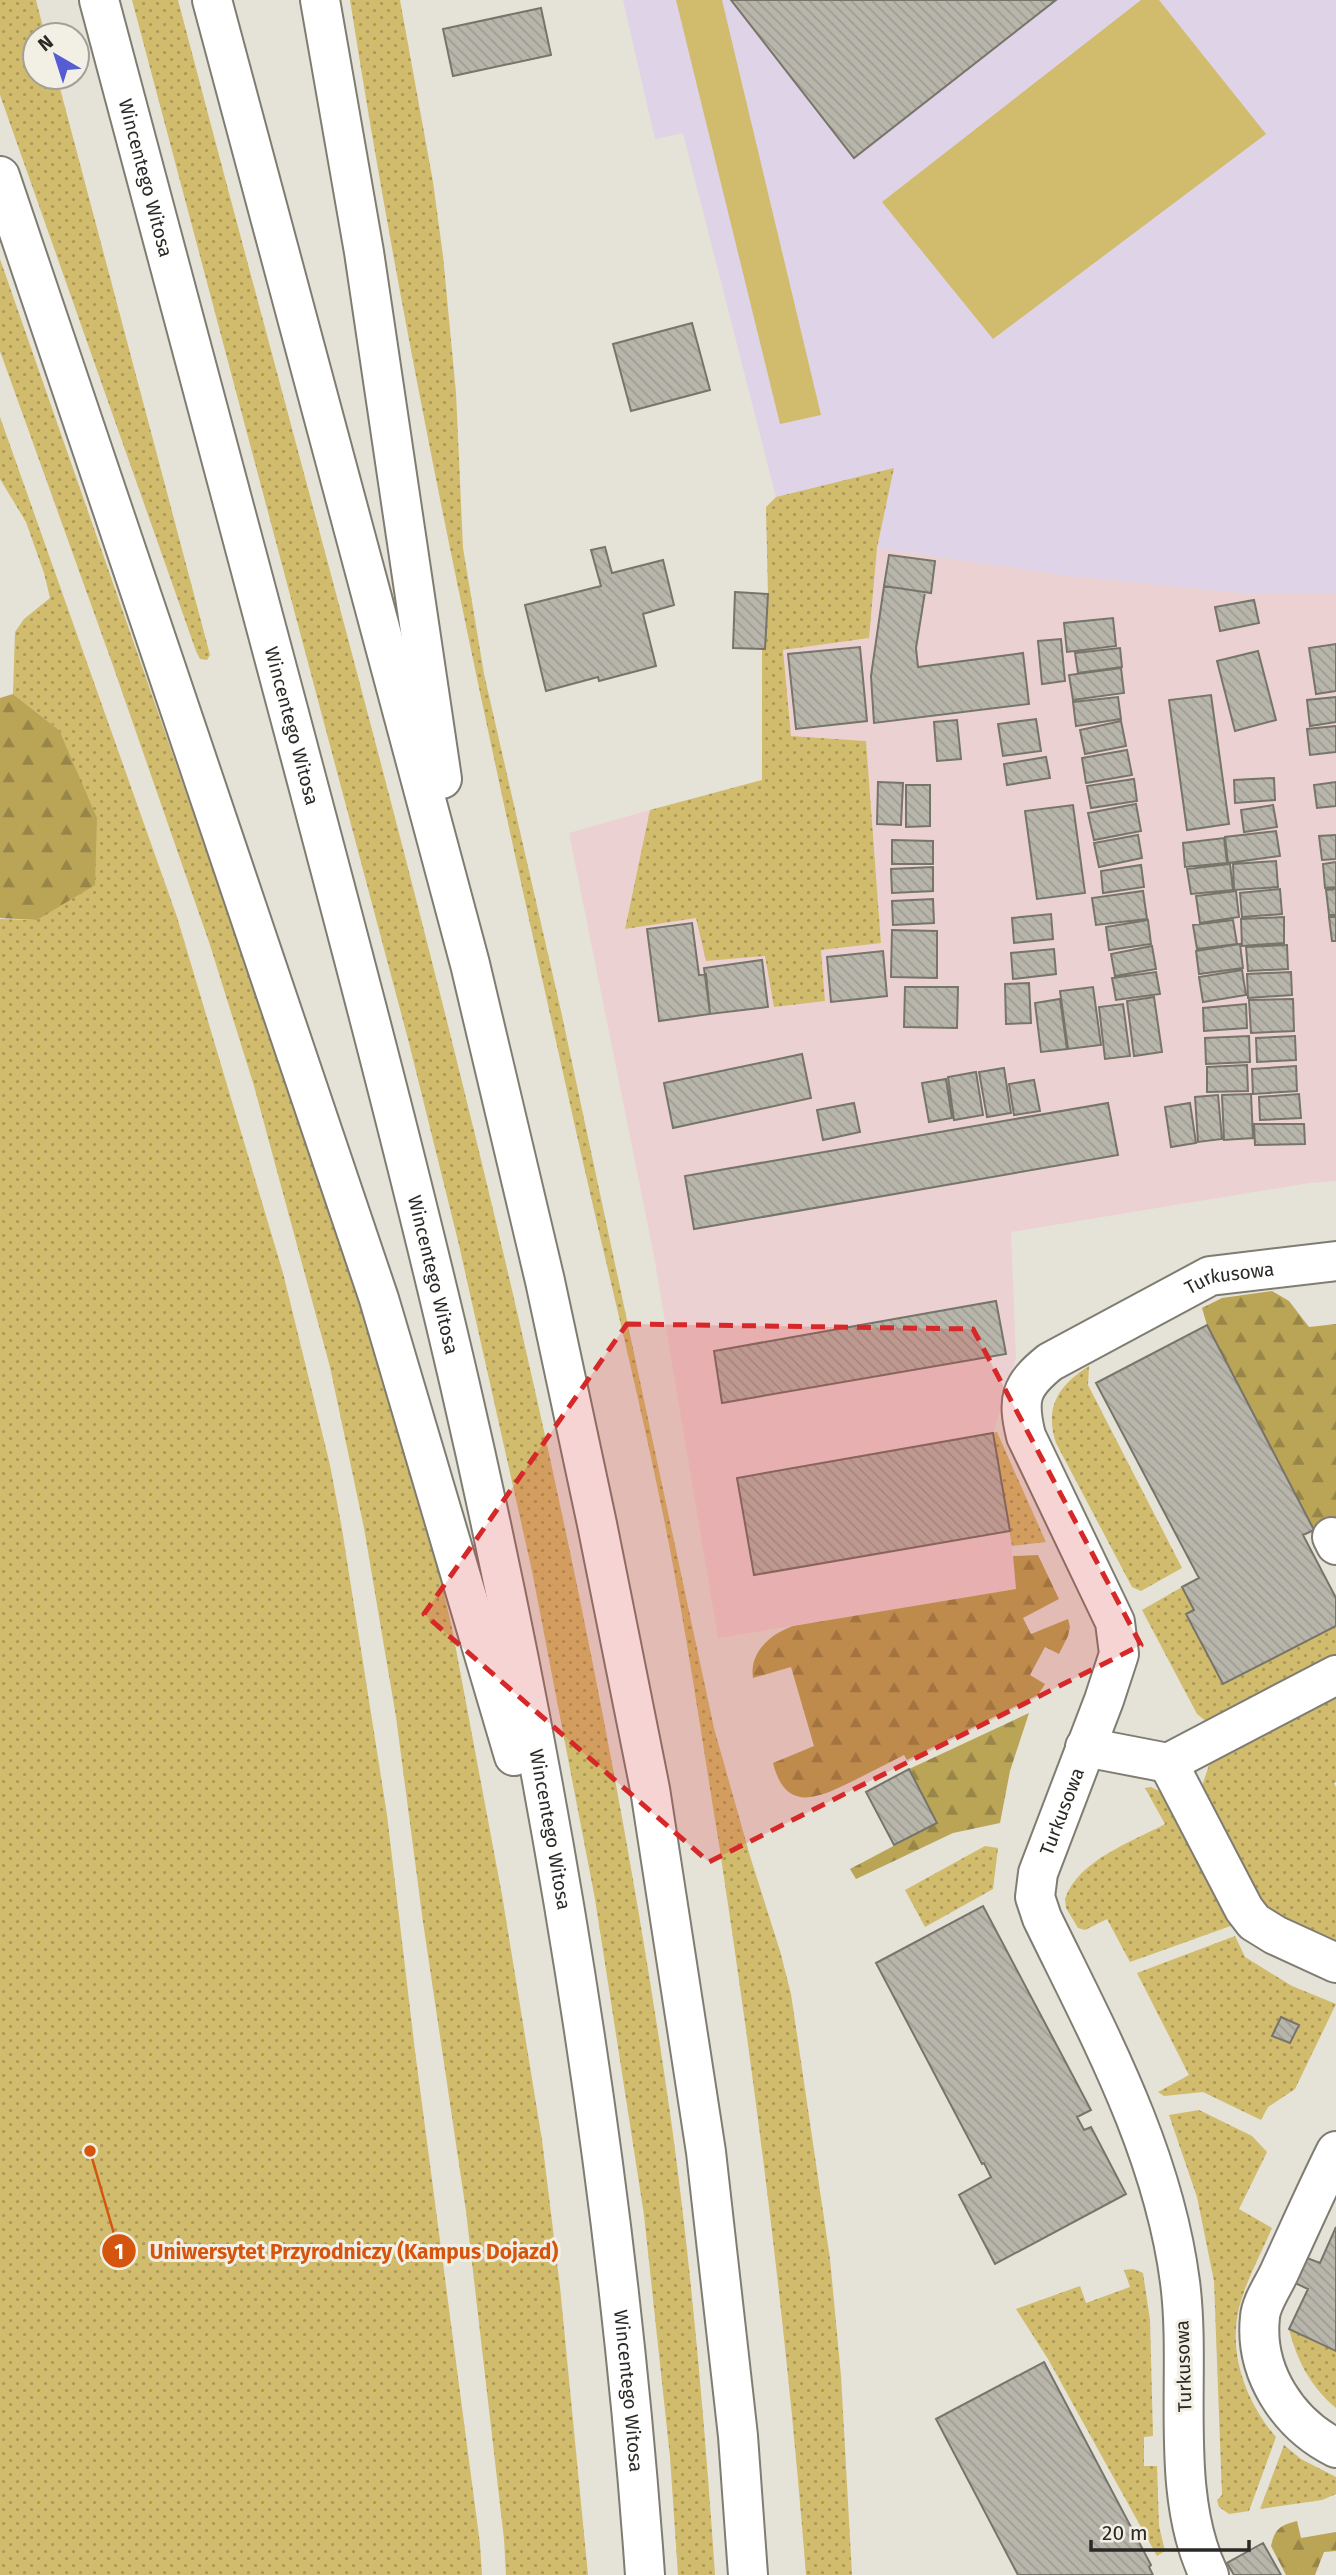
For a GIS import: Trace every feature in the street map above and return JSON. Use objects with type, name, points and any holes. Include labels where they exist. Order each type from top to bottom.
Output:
[{"type":"main road","name":"Wincentego Witosa","points":[[99,0],[333,877],[441,1305],[521,1674],[573,1952],[616,2249],[645,2575]]},
{"type":"main road","points":[[212,0],[470,964],[551,1308],[597,1524],[650,1789],[706,2152],[738,2436],[748,2575]]},
{"type":"main road","points":[[320,0],[364,252],[470,964]]},
{"type":"main road","points":[[0,176],[379,1299],[573,1952]]},
{"type":"main road","name":"Turkusowa","points":[[1209,2575],[1192,2528],[1189,2503],[1181,2283],[1164,2198],[1135,2113],[1042,1918],[1035,1897],[1038,1873],[1119,1654],[1115,1622],[1026,1436],[1020,1412],[1023,1393],[1030,1378],[1050,1362],[1210,1276],[1336,1261]]},
{"type":"main road","points":[[1085,1747],[1168,1763],[1336,1675]]},
{"type":"main road","points":[[1168,1763],[1244,1909],[1254,1922],[1336,1963]]},
{"type":"main road","points":[[1327,2443],[1287,2409],[1268,2378],[1259,2350],[1260,2314],[1336,2151]]},
{"type":"highlighted area","points":[[627,1324],[973,1329],[1141,1645],[709,1862],[424,1614]]},
{"type":"shaded area","points":[[0,0],[36,0],[41,21],[21,21],[21,91],[61,91],[210,655],[207,660],[200,659],[196,651],[0,95]]},
{"type":"shaded area","points":[[132,0],[178,0],[388,792],[456,1056],[519,1322],[578,1589],[629,1857],[672,2127],[697,2351],[715,2575],[678,2575],[670,2457],[644,2215],[595,1899],[532,1571],[459,1245],[409,1043]]},
{"type":"shaded area","points":[[350,0],[400,0],[433,182],[443,256],[456,393],[463,548],[484,674],[561,1011],[714,1728],[791,1994],[830,2259],[841,2376],[852,2575],[806,2575],[790,2392],[758,2117],[719,1844],[680,1605],[651,1458],[543,982],[453,563],[398,282]]},
{"type":"shaded area","points":[[623,0],[1336,0],[1336,593],[1252,594],[1069,576],[877,548],[894,468],[776,497],[683,133],[655,139]]},
{"type":"shaded area","points":[[676,0],[722,0],[821,415],[780,424]]},
{"type":"shaded area","points":[[1141,0],[1159,0],[1266,134],[993,339],[882,202]]},
{"type":"shaded area","points":[[0,259],[358,1286],[434,1550],[452,1628],[502,1895],[542,2140],[560,2287],[588,2575],[506,2575],[466,2211],[396,1717],[364,1528],[330,1367],[254,1086],[210,945],[0,351]]},
{"type":"shaded area","points":[[0,417],[177,917],[283,1273],[330,1465],[387,1815],[482,2575],[0,2575],[0,919],[37,920],[59,730],[13,694],[15,632],[24,619],[50,598],[26,522],[0,479]]},
{"type":"shaded area","points":[[894,468],[877,548],[869,638],[783,650],[791,736],[866,741],[881,943],[821,950],[825,1001],[774,1007],[765,956],[706,961],[696,918],[625,929],[650,810],[762,780],[762,649],[765,648],[768,594],[766,507],[776,497]]},
{"type":"shaded area","points":[[877,548],[1069,576],[1252,594],[1336,593],[1336,1181],[1309,1183],[1011,1232],[1016,1358],[993,1433],[1010,1531],[1016,1589],[718,1638],[654,1256],[569,833],[650,810],[625,929],[697,917],[765,955],[825,1001],[820,950],[881,942],[866,741],[791,736],[783,650],[868,638]]},
{"type":"shaded area","points":[[1089,1366],[1088,1385],[1182,1568],[1141,1591],[1132,1587],[1056,1443],[1052,1418],[1057,1398],[1078,1373]]},
{"type":"shaded area","points":[[997,1432],[1046,1542],[1012,1546],[993,1433]]},
{"type":"shaded area","points":[[1182,1587],[1194,1610],[1187,1615],[1224,1684],[1336,1626],[1336,1660],[1218,1721],[1206,1721],[1197,1714],[1142,1610]]},
{"type":"shaded area","points":[[1336,1691],[1336,1949],[1279,1922],[1252,1898],[1201,1789],[1212,1756]]},
{"type":"shaded area","points":[[1151,1787],[1169,1796],[1239,1923],[1130,1962],[1107,1919],[1085,1930],[1078,1928],[1066,1908],[1065,1899],[1081,1873],[1094,1863],[1122,1845],[1165,1824],[1145,1788]]},
{"type":"shaded area","points":[[985,1846],[998,1848],[993,1889],[925,1927],[905,1890]]},
{"type":"shaded area","points":[[1235,1936],[1245,1957],[1292,1986],[1336,2004],[1295,2089],[1268,2107],[1261,2120],[1203,2092],[1164,2096],[1158,2092],[1189,2075],[1137,1973]]},
{"type":"shaded area","points":[[1199,2110],[1252,2136],[1267,2152],[1239,2209],[1272,2228],[1242,2298],[1236,2325],[1236,2343],[1242,2377],[1248,2393],[1276,2437],[1249,2511],[1229,2514],[1219,2507],[1217,2500],[1222,2495],[1214,2281],[1197,2197],[1169,2115]]},
{"type":"shaded area","points":[[1133,2269],[1143,2273],[1150,2320],[1153,2436],[1144,2437],[1144,2466],[1157,2466],[1159,2526],[1165,2551],[1157,2556],[1048,2359],[1016,2309],[1080,2286],[1086,2303],[1130,2287],[1124,2270]]},
{"type":"shaded area","points":[[1289,2329],[1336,2351],[1336,2408],[1306,2373]]},
{"type":"shaded area","points":[[1284,2445],[1301,2459],[1336,2477],[1336,2494],[1322,2500],[1260,2509]]},
{"type":"green space","points":[[13,694],[59,730],[97,818],[95,885],[37,920],[0,918],[0,698]]},
{"type":"green space","points":[[1272,1291],[1289,1301],[1309,1327],[1336,1324],[1336,1521],[1314,1530],[1207,1325],[1202,1308],[1222,1298]]},
{"type":"green space","points":[[1038,1555],[1059,1599],[1023,1618],[1031,1634],[1068,1619],[1070,1627],[1059,1654],[1045,1647],[1030,1675],[1045,1684],[1038,1695],[907,1760],[904,1755],[829,1792],[806,1797],[795,1796],[786,1790],[773,1763],[814,1746],[791,1667],[753,1678],[754,1660],[769,1639],[793,1626],[1016,1589],[1013,1556]]},
{"type":"green space","points":[[1029,1713],[1010,1771],[1000,1823],[953,1833],[856,1879],[850,1869],[937,1823],[909,1769]]},
{"type":"green space","points":[[1297,2521],[1301,2538],[1336,2532],[1336,2551],[1324,2552],[1315,2575],[1286,2575],[1271,2546],[1279,2529]]},
{"type":"building","points":[[731,0],[1056,0],[854,158]]},
{"type":"building","points":[[541,8],[551,55],[453,76],[443,29]]},
{"type":"building","points":[[692,323],[710,390],[631,411],[613,344]]},
{"type":"building","points":[[605,547],[612,573],[663,560],[674,605],[643,614],[656,666],[599,681],[598,677],[546,691],[525,605],[601,586],[591,550]]},
{"type":"building","points":[[889,555],[935,561],[931,593],[884,586]]},
{"type":"building","points":[[884,586],[925,592],[916,648],[918,667],[1023,653],[1029,704],[874,723],[871,676]]},
{"type":"building","points":[[735,592],[768,594],[765,649],[733,648]]},
{"type":"building","points":[[1254,600],[1259,623],[1220,631],[1215,607]]},
{"type":"building","points":[[1113,618],[1116,646],[1067,652],[1064,623]]},
{"type":"building","points":[[1061,639],[1065,681],[1042,684],[1038,641]]},
{"type":"building","points":[[1336,644],[1336,691],[1316,694],[1309,648]]},
{"type":"building","points":[[860,647],[867,721],[796,729],[788,654]]},
{"type":"building","points":[[1120,648],[1122,667],[1078,673],[1075,653]]},
{"type":"building","points":[[1258,651],[1276,720],[1235,731],[1217,661]]},
{"type":"building","points":[[1121,668],[1124,693],[1073,700],[1069,675]]},
{"type":"building","points":[[1211,695],[1229,824],[1187,830],[1169,700]]},
{"type":"building","points":[[1118,697],[1121,719],[1076,726],[1073,702]]},
{"type":"building","points":[[1336,697],[1336,722],[1310,726],[1307,700]]},
{"type":"building","points":[[1036,719],[1041,751],[1003,756],[998,724]]},
{"type":"building","points":[[957,720],[961,759],[937,761],[934,722]]},
{"type":"building","points":[[1121,721],[1126,746],[1085,754],[1080,730]]},
{"type":"building","points":[[1336,726],[1336,752],[1310,755],[1307,729]]},
{"type":"building","points":[[1127,750],[1132,775],[1086,783],[1082,758]]},
{"type":"building","points":[[1046,757],[1050,778],[1007,785],[1004,764]]},
{"type":"building","points":[[1274,778],[1275,800],[1235,803],[1234,780]]},
{"type":"building","points":[[1134,779],[1137,801],[1091,808],[1087,786]]},
{"type":"building","points":[[878,782],[903,783],[901,825],[877,824]]},
{"type":"building","points":[[1336,782],[1336,806],[1317,808],[1314,785]]},
{"type":"building","points":[[906,785],[930,785],[930,826],[906,827]]},
{"type":"building","points":[[1136,804],[1141,831],[1094,840],[1088,813]]},
{"type":"building","points":[[1073,805],[1085,893],[1037,899],[1025,811]]},
{"type":"building","points":[[1273,805],[1277,827],[1244,832],[1241,810]]},
{"type":"building","points":[[1276,831],[1280,856],[1228,863],[1225,837]]},
{"type":"building","points":[[1138,835],[1142,858],[1099,867],[1094,843]]},
{"type":"building","points":[[1336,835],[1336,859],[1322,860],[1319,836]]},
{"type":"building","points":[[1224,838],[1227,863],[1185,867],[1183,843]]},
{"type":"building","points":[[892,840],[933,841],[933,864],[892,864]]},
{"type":"building","points":[[1276,861],[1278,887],[1234,890],[1233,864]]},
{"type":"building","points":[[1336,862],[1336,887],[1325,888],[1323,864]]},
{"type":"building","points":[[1230,864],[1233,890],[1191,894],[1187,869]]},
{"type":"building","points":[[1141,865],[1144,887],[1103,893],[1101,871]]},
{"type":"building","points":[[933,867],[933,891],[892,893],[891,869]]},
{"type":"building","points":[[1280,889],[1282,914],[1242,917],[1240,893]]},
{"type":"building","points":[[1336,889],[1336,915],[1329,915],[1326,890]]},
{"type":"building","points":[[1143,891],[1147,919],[1096,925],[1092,898]]},
{"type":"building","points":[[1236,891],[1239,917],[1200,923],[1196,896]]},
{"type":"building","points":[[933,899],[934,923],[893,925],[892,901]]},
{"type":"building","points":[[1051,914],[1053,939],[1014,943],[1012,918]]},
{"type":"building","points":[[1284,917],[1284,943],[1242,946],[1241,919]]},
{"type":"building","points":[[1329,917],[1336,917],[1336,941],[1332,941]]},
{"type":"building","points":[[1148,920],[1151,944],[1109,950],[1106,927]]},
{"type":"building","points":[[1233,920],[1237,944],[1197,949],[1193,925]]},
{"type":"building","points":[[692,923],[699,975],[706,974],[710,1014],[659,1021],[647,929]]},
{"type":"building","points":[[892,930],[937,931],[937,978],[891,977]]},
{"type":"building","points":[[1240,944],[1243,968],[1199,974],[1196,951]]},
{"type":"building","points":[[1287,945],[1288,969],[1248,971],[1246,947]]},
{"type":"building","points":[[1152,946],[1156,969],[1115,976],[1111,954]]},
{"type":"building","points":[[1054,949],[1056,974],[1013,979],[1011,953]]},
{"type":"building","points":[[883,951],[887,996],[831,1002],[827,957]]},
{"type":"building","points":[[762,960],[768,1007],[710,1014],[704,968]]},
{"type":"building","points":[[1242,970],[1246,995],[1203,1002],[1199,977]]},
{"type":"building","points":[[1156,972],[1160,994],[1116,1000],[1112,978]]},
{"type":"building","points":[[1291,972],[1292,995],[1248,998],[1247,974]]},
{"type":"building","points":[[1029,983],[1031,1023],[1006,1024],[1005,984]]},
{"type":"building","points":[[905,987],[958,987],[957,1028],[904,1027]]},
{"type":"building","points":[[1093,987],[1101,1045],[1068,1049],[1060,991]]},
{"type":"building","points":[[1154,997],[1162,1052],[1134,1056],[1127,1001]]},
{"type":"building","points":[[1060,999],[1067,1049],[1041,1052],[1035,1003]]},
{"type":"building","points":[[1293,999],[1294,1031],[1251,1033],[1249,1000]]},
{"type":"building","points":[[1123,1004],[1130,1056],[1105,1059],[1099,1007]]},
{"type":"building","points":[[1246,1004],[1247,1028],[1204,1031],[1203,1008]]},
{"type":"building","points":[[1249,1036],[1250,1062],[1206,1064],[1205,1038]]},
{"type":"building","points":[[1295,1036],[1296,1060],[1257,1062],[1256,1038]]},
{"type":"building","points":[[802,1054],[811,1098],[673,1128],[664,1083]]},
{"type":"building","points":[[1247,1065],[1248,1091],[1207,1092],[1207,1067]]},
{"type":"building","points":[[1296,1066],[1297,1091],[1253,1094],[1252,1069]]},
{"type":"building","points":[[1004,1068],[1011,1113],[987,1117],[979,1072]]},
{"type":"building","points":[[976,1072],[983,1115],[954,1120],[948,1077]]},
{"type":"building","points":[[946,1079],[952,1118],[929,1122],[922,1083]]},
{"type":"building","points":[[1034,1080],[1040,1111],[1014,1115],[1009,1084]]},
{"type":"building","points":[[1251,1094],[1253,1138],[1224,1140],[1222,1095]]},
{"type":"building","points":[[1299,1094],[1301,1118],[1260,1120],[1259,1097]]},
{"type":"building","points":[[1218,1095],[1222,1139],[1198,1142],[1195,1097]]},
{"type":"building","points":[[854,1103],[860,1132],[823,1140],[817,1110]]},
{"type":"building","points":[[1108,1103],[1118,1155],[694,1229],[685,1176]]},
{"type":"building","points":[[1190,1103],[1196,1143],[1171,1147],[1165,1107]]},
{"type":"building","points":[[1254,1124],[1304,1124],[1305,1144],[1255,1145]]},
{"type":"building","points":[[996,1301],[1006,1354],[722,1403],[714,1351]]},
{"type":"building","points":[[1207,1325],[1314,1530],[1303,1535],[1336,1598],[1336,1626],[1223,1684],[1186,1614],[1194,1610],[1182,1587],[1199,1578],[1096,1383]]},
{"type":"building","points":[[993,1433],[1010,1531],[754,1575],[737,1478]]},
{"type":"building","points":[[909,1769],[937,1823],[894,1845],[866,1792]]},
{"type":"building","points":[[983,1906],[1091,2110],[1077,2117],[1084,2130],[1091,2127],[1126,2194],[995,2264],[959,2195],[991,2177],[876,1963]]},
{"type":"building","points":[[1281,2017],[1299,2025],[1290,2043],[1272,2036]]},
{"type":"building","points":[[1336,2227],[1336,2351],[1289,2329],[1308,2289],[1295,2283],[1307,2258],[1320,2263]]},
{"type":"building","points":[[1044,2362],[1151,2565],[1149,2567],[1153,2575],[1018,2575],[936,2419]]},
{"type":"building","points":[[1263,2543],[1281,2575],[1234,2575],[1227,2563]]},
{"type":"place","name":"Uniwersytet Przyrodniczy (Kampus Dojazd)","points":[[90,2151]]}]
